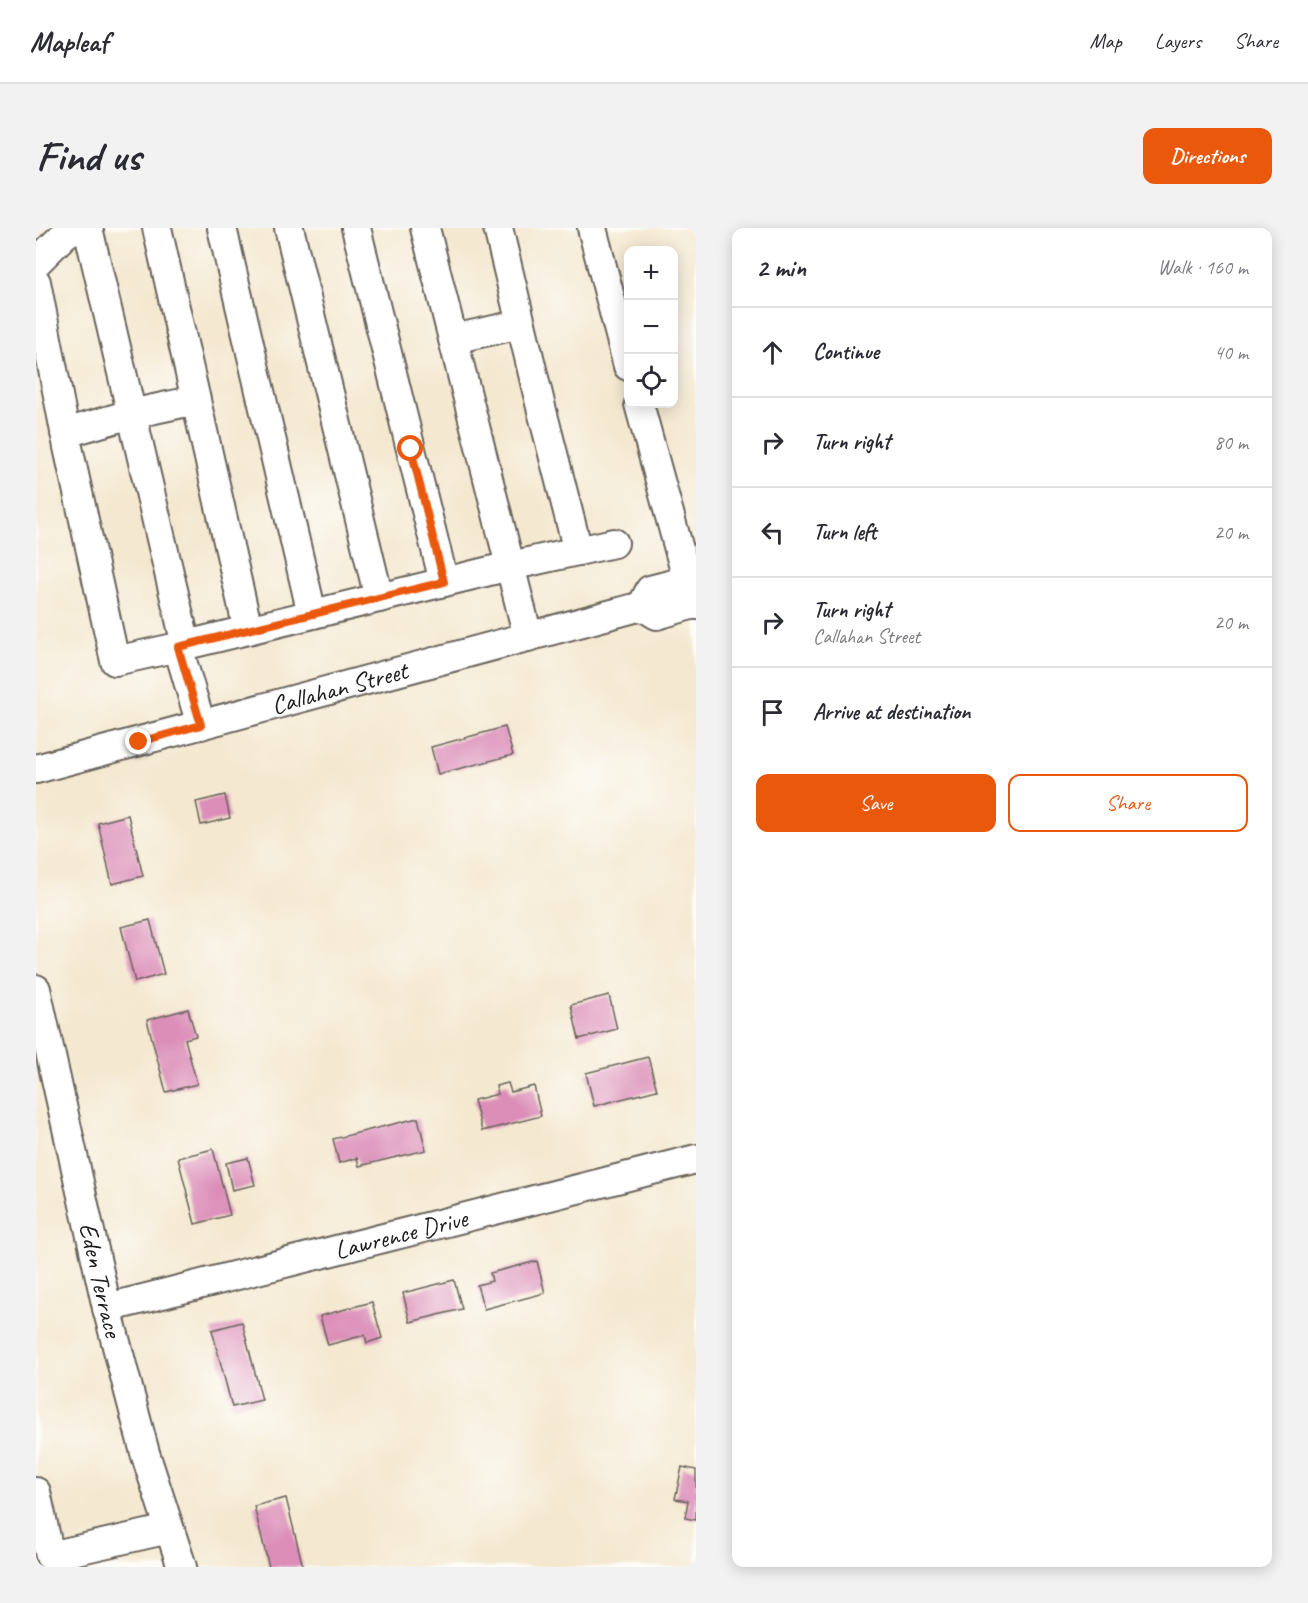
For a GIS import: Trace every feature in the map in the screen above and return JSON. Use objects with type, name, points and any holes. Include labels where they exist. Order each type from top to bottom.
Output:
[{"type":"street","points":[[36,263],[74,228]]},
{"type":"street","points":[[88,228],[201,725]]},
{"type":"street","points":[[157,228],[248,630]]},
{"type":"street","points":[[222,228],[312,614]]},
{"type":"street","points":[[289,228],[379,598]]},
{"type":"street","points":[[356,228],[444,582]]},
{"type":"street","points":[[425,228],[528,637]]},
{"type":"street","points":[[498,228],[578,551]]},
{"type":"street","points":[[592,228],[625,354]]},
{"type":"street","points":[[36,282],[64,433],[115,661],[614,543]]},
{"type":"street","points":[[453,339],[521,324]]},
{"type":"street","points":[[64,433],[131,414],[196,400]]},
{"type":"street","points":[[640,408],[693,596]]},
{"type":"street","name":"Callahan Street","points":[[36,769],[642,606],[650,590],[693,596]]},
{"type":"street","name":"Eden Terrace","points":[[36,988],[107,1308],[145,1453],[182,1567]]},
{"type":"street","name":"Lawrence Drive","points":[[107,1308],[696,1160]]},
{"type":"street","points":[[36,1492],[43,1558],[169,1529]]},
{"type":"building","points":[[505,727],[513,755],[438,774],[431,747]]},
{"type":"building","points":[[225,795],[230,818],[201,825],[196,802]]},
{"type":"building","points":[[128,815],[143,876],[112,884],[98,823]]},
{"type":"building","points":[[150,920],[164,974],[135,982],[121,927]]},
{"type":"building","points":[[609,995],[617,1029],[579,1039],[571,1005]]},
{"type":"building","points":[[188,1009],[196,1036],[185,1039],[197,1084],[166,1092],[147,1020]]},
{"type":"building","points":[[648,1057],[657,1090],[594,1106],[586,1073]]},
{"type":"building","points":[[508,1083],[511,1092],[534,1086],[541,1116],[482,1131],[474,1100],[498,1094],[496,1086]]},
{"type":"building","points":[[418,1118],[426,1150],[359,1166],[357,1158],[339,1163],[333,1139]]},
{"type":"building","points":[[213,1149],[230,1215],[195,1224],[178,1158]]},
{"type":"building","points":[[248,1158],[255,1185],[232,1190],[226,1163]]},
{"type":"building","points":[[537,1261],[545,1293],[484,1309],[477,1285],[492,1281],[490,1273]]},
{"type":"building","points":[[454,1280],[462,1309],[410,1322],[403,1293]]},
{"type":"building","points":[[372,1302],[382,1338],[367,1343],[365,1335],[328,1345],[320,1316]]},
{"type":"building","points":[[242,1322],[262,1400],[232,1407],[212,1330]]},
{"type":"building","points":[[682,1467],[696,1470],[696,1520],[685,1518],[688,1501],[675,1499]]},
{"type":"building","points":[[286,1498],[303,1567],[269,1567],[254,1506]]},
{"type":"route","points":[[139,742],[201,725],[178,647],[444,582],[411,449]]}]
